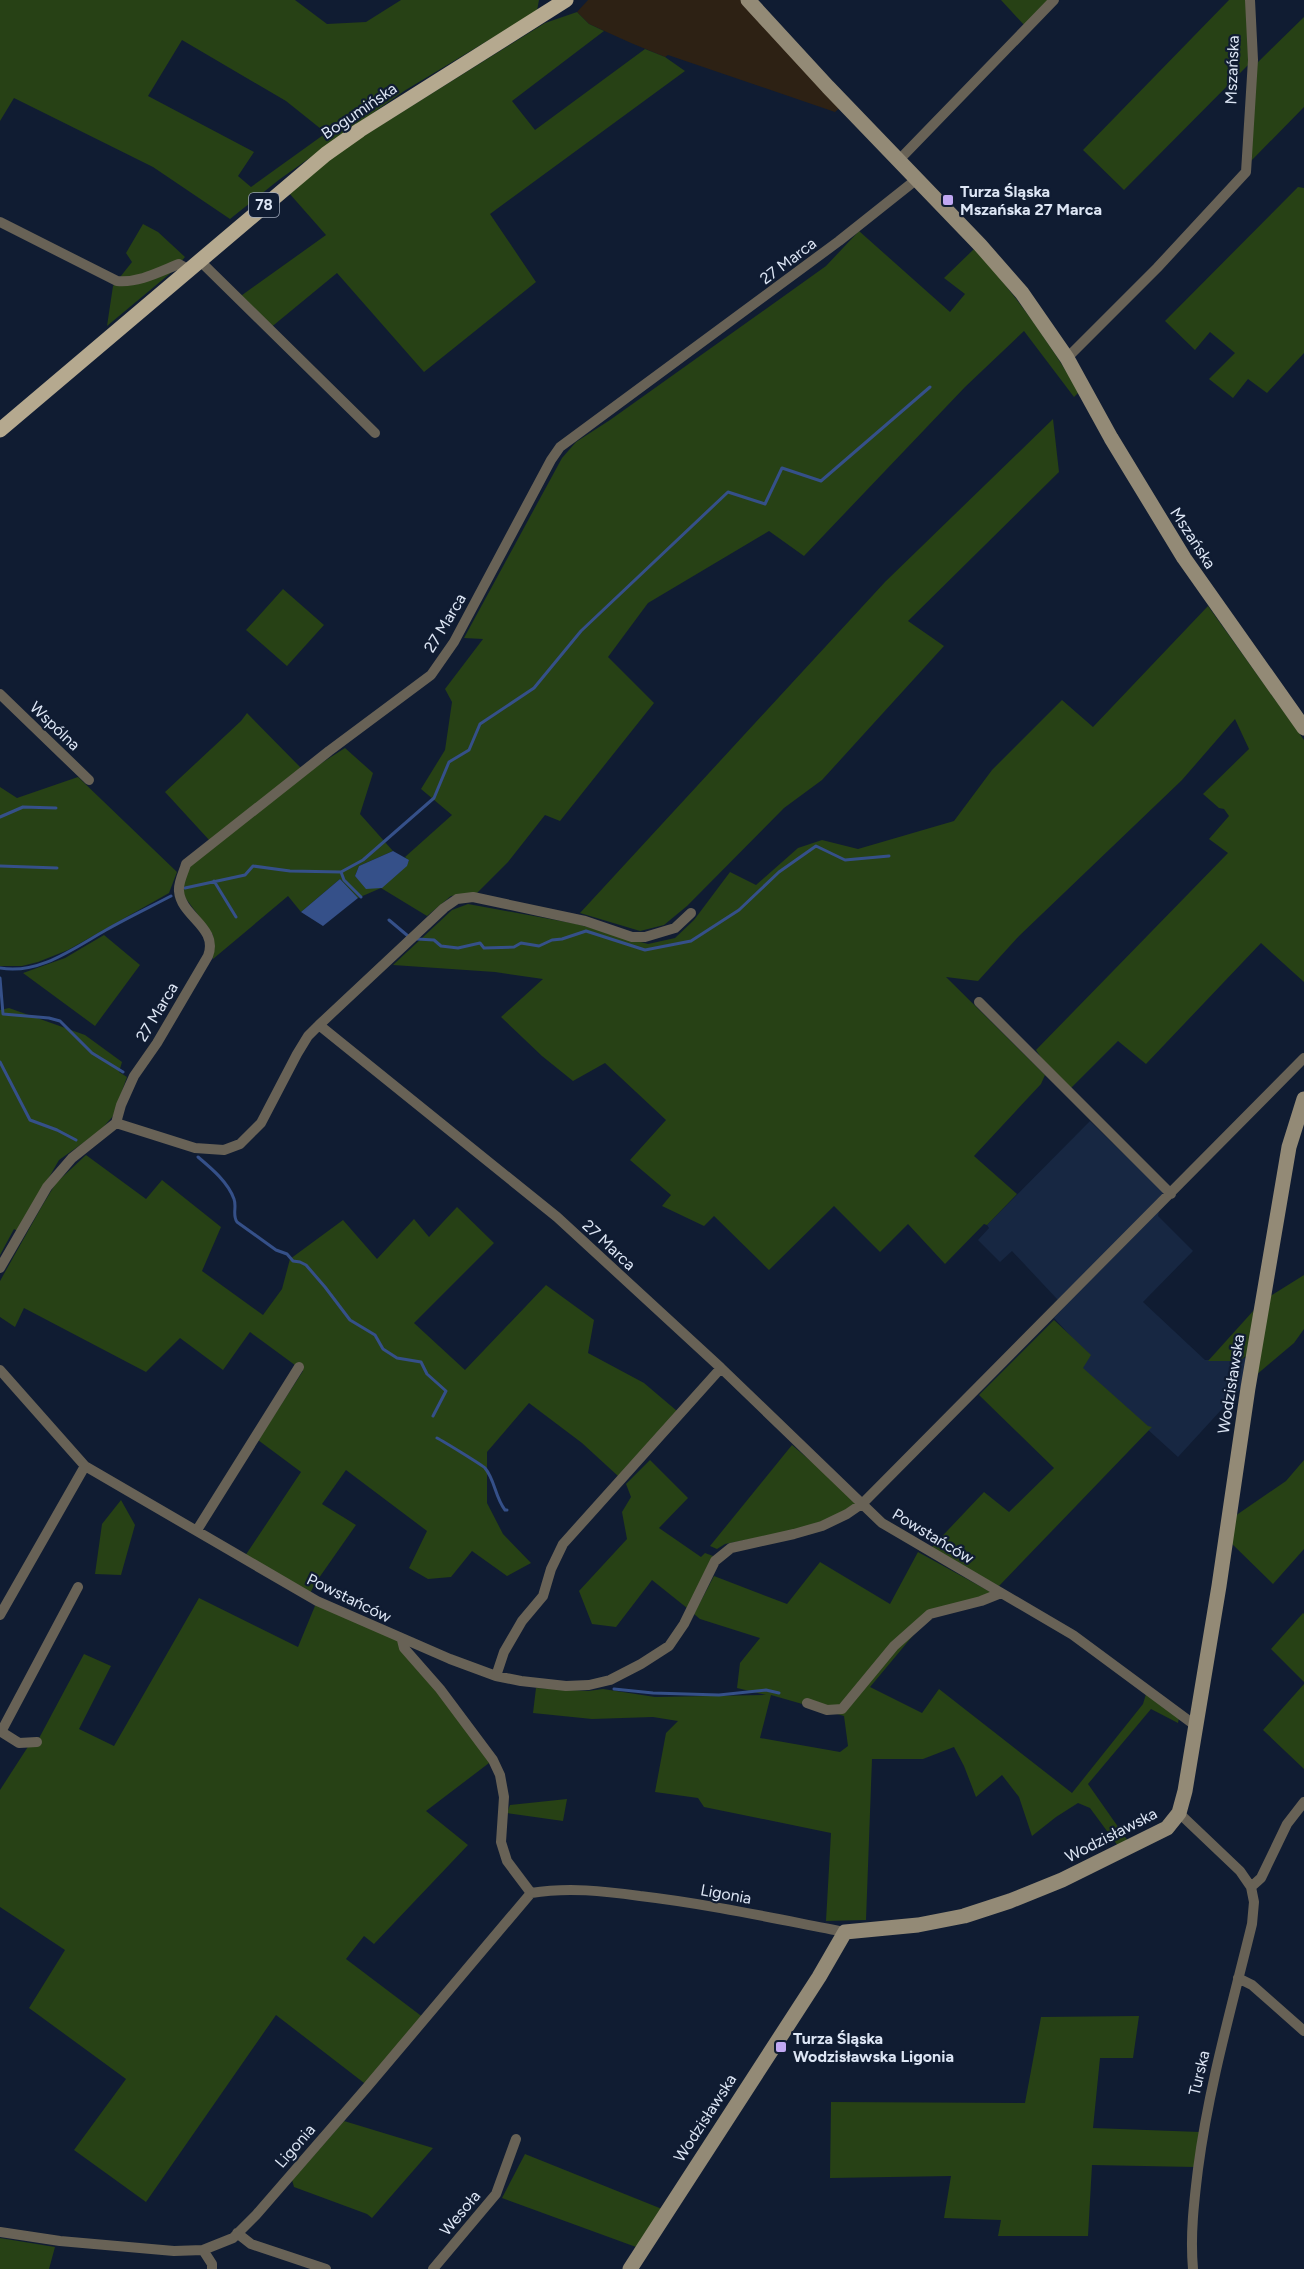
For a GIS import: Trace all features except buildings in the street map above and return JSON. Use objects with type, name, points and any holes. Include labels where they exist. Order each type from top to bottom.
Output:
[{"type":"main road","name":"Bogumińska","points":[[0,430],[326,154],[549,4],[566,0]]},
{"type":"street","name":"Mszańska","points":[[748,0],[1022,293],[1067,358],[1111,438],[1184,558],[1304,728]]},
{"type":"street","points":[[899,160],[1054,0]]},
{"type":"street","name":"Mszańska","points":[[1067,358],[1219,203],[1246,172],[1252,60],[1250,0]]},
{"type":"street","name":"27 Marca","points":[[116,1123],[134,1076],[193,982],[211,946],[210,937],[193,917],[179,895],[186,864],[329,751],[431,675],[454,642],[560,447],[839,241],[917,179]]},
{"type":"street","points":[[0,222],[117,281],[126,282],[144,278],[179,264],[194,265],[375,433]]},
{"type":"street","name":"Wspólna","points":[[0,694],[89,780]]},
{"type":"street","points":[[0,1268],[47,1188],[72,1158],[116,1123],[195,1149],[224,1150],[240,1144],[261,1123],[308,1036],[444,908],[457,899],[473,897],[564,916],[632,937],[645,937],[675,928],[692,913]]},
{"type":"street","points":[[979,1002],[1171,1194]]},
{"type":"street","name":"27 Marca","points":[[319,1025],[557,1217],[863,1503]]},
{"type":"street","points":[[863,1503],[1304,1058]]},
{"type":"street","name":"Wodzisławska","points":[[630,2269],[819,1977],[845,1932],[918,1925],[964,1916],[1010,1901],[1062,1880],[1159,1833],[1172,1823],[1179,1813],[1185,1791],[1219,1586],[1248,1388],[1289,1147],[1304,1099]]},
{"type":"street","points":[[197,1530],[299,1367]]},
{"type":"street","points":[[496,1676],[504,1652],[522,1621],[543,1596],[551,1569],[563,1544],[721,1368]]},
{"type":"street","name":"Powstańców","points":[[0,1370],[85,1466],[317,1601],[402,1640],[496,1676],[566,1686],[589,1685],[610,1680],[669,1646],[684,1624],[715,1561],[731,1548],[822,1526],[863,1503],[882,1524],[1073,1635],[1196,1725]]},
{"type":"street","points":[[0,1615],[85,1466]]},
{"type":"street","points":[[37,1742],[19,1743],[1,1732],[78,1587]]},
{"type":"street","points":[[807,1703],[826,1710],[842,1709],[894,1646],[930,1614],[954,1609],[1001,1593]]},
{"type":"street","points":[[402,1640],[404,1648],[440,1689],[493,1760],[500,1775],[504,1797],[501,1842],[507,1861],[531,1893]]},
{"type":"street","points":[[1179,1813],[1240,1872],[1251,1887],[1261,1878],[1287,1824],[1304,1802]]},
{"type":"street","name":"Turska","points":[[1193,2269],[1191,2249],[1193,2201],[1204,2122],[1253,1916],[1254,1902],[1251,1887]]},
{"type":"street","name":"Ligonia","points":[[0,2232],[60,2241],[174,2251],[203,2250],[218,2245],[237,2233],[256,2215],[368,2086],[531,1893],[554,1889],[661,1898],[845,1932]]},
{"type":"street","points":[[1238,1978],[1252,1985],[1304,2031]]},
{"type":"street","name":"Wesoła","points":[[433,2269],[496,2194],[516,2139]]},
{"type":"street","points":[[237,2233],[252,2244],[326,2269]]},
{"type":"street","points":[[203,2250],[212,2264],[212,2269]]},
{"type":"shaded area","points":[[588,0],[748,0],[842,106],[835,112],[668,55],[665,57],[631,43],[589,24],[577,12]]},
{"type":"shaded area","points":[[1090,1121],[1163,1192],[1158,1216],[1193,1251],[1143,1302],[1205,1360],[1249,1358],[1244,1385],[1178,1457],[1081,1369],[1088,1355],[1054,1318],[1064,1307],[1057,1299],[1012,1251],[1000,1262],[978,1240],[989,1228],[987,1225]]},
{"type":"green space","points":[[0,0],[295,0],[327,24],[366,22],[401,0],[539,0],[537,11],[404,91],[280,179],[230,219],[153,167],[14,98],[0,121]],"holes":[[[182,40],[286,101],[326,133],[251,187],[238,176],[254,152],[148,96]]]},
{"type":"green space","points":[[1001,0],[1049,0],[1025,26]]},
{"type":"green space","points":[[1229,0],[1248,0],[1249,64],[1124,190],[1083,150]]},
{"type":"green space","points":[[577,12],[589,24],[604,31],[512,101],[535,130],[645,49],[665,57],[685,71],[490,214],[536,282],[424,372],[337,273],[269,329],[238,298],[326,235],[289,193],[327,161],[362,137],[545,23]]},
{"type":"green space","points":[[1304,17],[1304,107],[1250,162],[1256,64]]},
{"type":"green space","points":[[1298,187],[1304,188],[1304,353],[1267,393],[1248,379],[1233,398],[1209,379],[1235,353],[1210,332],[1195,350],[1165,321]]},
{"type":"green space","points":[[143,224],[158,232],[185,257],[173,271],[107,326],[113,286],[132,262],[126,253]]},
{"type":"green space","points":[[859,231],[950,312],[965,294],[944,278],[974,249],[1030,318],[1079,392],[1074,397],[1024,331],[965,387],[804,556],[769,531],[648,603],[608,657],[654,703],[560,821],[545,815],[508,862],[477,893],[451,896],[427,916],[381,888],[358,898],[340,879],[301,912],[288,896],[213,959],[213,935],[184,896],[184,874],[192,863],[309,771],[345,748],[373,773],[360,814],[393,851],[359,866],[355,876],[360,881],[379,887],[400,872],[409,861],[405,857],[452,815],[421,789],[445,750],[452,702],[445,689],[483,639],[464,638],[562,458],[576,442],[826,266]]},
{"type":"green space","points":[[1053,419],[1059,472],[908,621],[944,646],[822,780],[784,808],[687,906],[664,925],[640,931],[580,913],[885,582]]},
{"type":"green space","points":[[283,589],[324,625],[287,666],[246,630]]},
{"type":"green space","points":[[1208,606],[1304,740],[1304,982],[1261,943],[1146,1064],[1118,1041],[1070,1089],[1048,1068],[1036,1050],[1228,853],[1209,839],[1229,816],[1224,809],[1219,808],[1203,794],[1249,749],[1235,719],[1182,780],[1019,936],[978,981],[946,977],[1045,1075],[1041,1084],[974,1156],[1017,1194],[945,1264],[908,1224],[880,1252],[834,1206],[769,1270],[714,1216],[704,1226],[662,1206],[671,1195],[630,1160],[666,1120],[605,1063],[573,1081],[542,1056],[501,1017],[543,979],[495,972],[393,965],[452,910],[468,904],[577,924],[648,944],[675,938],[694,920],[730,872],[756,885],[798,848],[822,840],[858,849],[954,821],[992,770],[1062,700],[1093,727]]},
{"type":"green space","points":[[247,713],[302,769],[210,841],[165,792]]},
{"type":"green space","points":[[78,777],[177,872],[169,893],[68,950],[22,966],[0,966],[0,787],[17,798]]},
{"type":"green space","points":[[104,935],[140,965],[95,1026],[23,973],[65,958]]},
{"type":"green space","points":[[9,1008],[85,1035],[122,1062],[119,1072],[127,1077],[113,1116],[100,1131],[59,1160],[18,1231],[14,1229],[0,1255],[0,1010]]},
{"type":"green space","points":[[86,1155],[146,1199],[162,1180],[221,1227],[202,1271],[263,1315],[282,1289],[290,1259],[343,1220],[377,1259],[414,1219],[429,1237],[457,1207],[494,1243],[414,1323],[465,1370],[546,1285],[594,1320],[588,1353],[644,1383],[677,1411],[618,1476],[582,1443],[529,1403],[487,1452],[487,1503],[503,1534],[531,1563],[507,1576],[472,1551],[451,1577],[428,1579],[409,1568],[427,1531],[346,1470],[322,1504],[356,1525],[310,1594],[245,1556],[301,1472],[258,1440],[303,1371],[250,1332],[223,1370],[180,1338],[146,1372],[24,1308],[15,1327],[0,1317],[0,1281],[56,1183]]},
{"type":"green space","points":[[1304,1275],[1304,1329],[1294,1343],[1255,1376],[1269,1297]]},
{"type":"green space","points":[[1254,1310],[1249,1354],[1239,1361],[1208,1361]]},
{"type":"green space","points":[[1054,1320],[1091,1355],[1083,1368],[1148,1426],[1152,1427],[999,1586],[930,1549],[984,1492],[1009,1512],[1054,1468],[979,1395]]},
{"type":"green space","points":[[792,1445],[860,1503],[845,1512],[812,1525],[725,1544],[717,1549],[710,1546]]},
{"type":"green space","points":[[650,1460],[688,1498],[659,1528],[701,1557],[705,1553],[713,1556],[687,1608],[652,1580],[616,1627],[592,1624],[579,1591],[627,1539],[622,1512],[631,1497],[626,1484]]},
{"type":"green space","points":[[1304,1460],[1304,1549],[1273,1584],[1228,1540],[1235,1516],[1286,1481]]},
{"type":"green space","points":[[121,1500],[135,1525],[121,1575],[95,1574],[102,1524]]},
{"type":"green space","points":[[918,1552],[996,1595],[926,1620],[870,1687],[922,1713],[939,1689],[1072,1793],[1143,1704],[1146,1694],[1179,1718],[1178,1723],[1151,1709],[1088,1784],[1128,1841],[1118,1846],[1090,1808],[1078,1803],[1032,1836],[1019,1797],[1002,1775],[976,1797],[954,1747],[923,1759],[872,1759],[866,1920],[826,1921],[831,1833],[704,1807],[698,1798],[655,1792],[666,1733],[678,1721],[653,1717],[592,1719],[533,1713],[536,1688],[588,1691],[603,1689],[655,1697],[766,1695],[737,1688],[740,1663],[760,1638],[700,1619],[694,1614],[714,1576],[787,1604],[820,1562],[890,1604]],"holes":[[[771,1695],[844,1716],[848,1746],[840,1752],[760,1738]]]},
{"type":"green space","points":[[199,1598],[298,1647],[317,1601],[402,1640],[493,1760],[426,1811],[468,1845],[374,1944],[364,1936],[346,1959],[424,2018],[368,2086],[276,2015],[146,2202],[74,2150],[126,2079],[29,2008],[65,1950],[0,1907],[0,1790],[31,1742],[37,1742],[84,1654],[111,1666],[79,1729],[114,1746]]},
{"type":"green space","points":[[1304,1614],[1304,1682],[1271,1649]]},
{"type":"green space","points":[[1304,1684],[1304,1769],[1263,1730]]},
{"type":"green space","points":[[567,1799],[563,1821],[507,1813],[510,1805]]},
{"type":"green space","points":[[1139,2016],[1133,2058],[1100,2058],[1093,2128],[1200,2132],[1195,2167],[1092,2165],[1088,2236],[998,2236],[1001,2220],[944,2218],[951,2176],[830,2178],[831,2102],[1025,2103],[1041,2017]]},
{"type":"green space","points":[[344,2121],[433,2148],[372,2218],[367,2214],[294,2187],[292,2180]]},
{"type":"green space","points":[[525,2154],[662,2209],[636,2247],[502,2198]]},
{"type":"green space","points":[[0,2238],[55,2247],[49,2269],[0,2269]]},
{"type":"water","points":[[393,851],[409,860],[407,866],[382,888],[366,889],[355,876],[359,866]]},
{"type":"water","points":[[340,879],[358,898],[323,926],[301,912]]},
{"type":"waterway","points":[[185,888],[245,875],[253,866],[290,871],[341,872],[363,860],[434,798],[449,762],[469,750],[480,724],[534,688],[581,631],[728,492],[765,504],[782,468],[821,481],[930,387]]},
{"type":"waterway","points":[[0,817],[23,807],[56,808]]},
{"type":"waterway","points":[[417,939],[434,940],[441,946],[458,948],[480,943],[484,948],[514,947],[521,943],[539,946],[586,931],[645,950],[691,941],[739,910],[779,872],[816,846],[845,860],[889,856]]},
{"type":"waterway","points":[[0,866],[57,868]]},
{"type":"waterway","points":[[341,872],[344,880],[361,897]]},
{"type":"waterway","points":[[214,881],[236,917]]},
{"type":"waterway","points":[[0,968],[29,968],[42,964],[69,952],[171,896]]},
{"type":"waterway","points":[[389,920],[408,936]]},
{"type":"waterway","points":[[0,978],[3,1014],[60,1021],[92,1053],[123,1072]]},
{"type":"waterway","points":[[0,1062],[30,1120],[76,1140]]},
{"type":"waterway","points":[[198,1157],[228,1187],[235,1202],[237,1222],[276,1250],[287,1254],[293,1261],[306,1265],[350,1320],[375,1335],[383,1349],[397,1358],[421,1362],[427,1374],[446,1391],[433,1416]]},
{"type":"waterway","points":[[437,1438],[485,1468],[499,1500],[507,1510]]},
{"type":"waterway","points":[[614,1689],[719,1695],[766,1690],[779,1693]]},
{"type":"place","name":"Turza Śląska Mszańska 27 Marca","points":[[948,200]]},
{"type":"place","name":"Turza Śląska Wodzisławska Ligonia","points":[[781,2047]]}]
